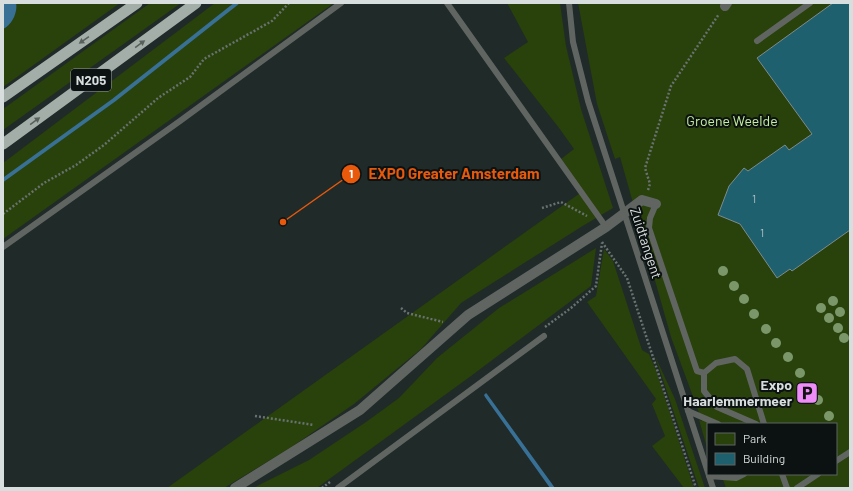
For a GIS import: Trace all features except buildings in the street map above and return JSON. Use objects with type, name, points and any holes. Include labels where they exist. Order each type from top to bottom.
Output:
[{"type":"highway","name":"N205","points":[[3,96],[137,3]]},
{"type":"highway","name":"N205","points":[[3,144],[196,3]]},
{"type":"street","points":[[235,488],[360,410],[468,315],[596,234],[642,200],[656,204]]},
{"type":"lane","points":[[3,246],[180,121],[341,3]]},
{"type":"lane","points":[[447,3],[606,227]]},
{"type":"lane","name":"Zuidtangent","points":[[570,3],[573,42],[588,101],[623,214],[707,470]]},
{"type":"lane","points":[[757,41],[810,3]]},
{"type":"lane","points":[[656,204],[650,218],[649,228],[697,371],[704,373]]},
{"type":"lane","points":[[338,488],[544,336]]},
{"type":"lane","points":[[754,423],[717,407],[704,391],[704,373],[716,362],[735,359],[747,369],[764,423]]},
{"type":"lane","points":[[688,411],[716,423]]},
{"type":"lane","points":[[837,461],[850,452]]},
{"type":"lane","points":[[709,476],[736,478],[742,475]]},
{"type":"lane","points":[[782,475],[787,488]]},
{"type":"lane","points":[[798,488],[817,475]]},
{"type":"lane","name":"Zuidtangent","points":[[709,476],[712,488]]},
{"type":"path","points":[[3,214],[44,183],[76,165],[104,145],[158,98],[190,77],[204,58],[272,21],[289,3]]},
{"type":"path","points":[[642,200],[650,184],[645,168],[671,86],[726,4]]},
{"type":"path","points":[[542,208],[561,202],[606,227]]},
{"type":"path","points":[[596,234],[627,278],[696,488]]},
{"type":"path","points":[[401,308],[407,313],[456,325]]},
{"type":"path","points":[[255,416],[333,428]]},
{"type":"green space","points":[[10,3],[120,3],[3,87],[3,24]]},
{"type":"green space","points":[[150,3],[181,3],[3,130],[3,109]]},
{"type":"green space","points":[[215,3],[334,3],[3,239],[3,163]]},
{"type":"green space","points":[[507,3],[560,3],[566,46],[581,109],[613,208],[461,303],[421,349],[354,404],[290,448],[224,488],[167,488],[583,191],[561,159],[574,149],[504,58],[528,42]]},
{"type":"green space","name":"Groene Weelde","points":[[578,3],[850,3],[850,488],[726,488],[721,475],[837,475],[837,423],[707,423],[707,448],[699,420],[702,421],[671,337],[620,157],[615,159],[597,104]]},
{"type":"green space","points":[[596,248],[591,286],[471,376],[317,488],[253,488],[309,460],[366,422],[399,398],[437,358],[499,308]]},
{"type":"green space","points":[[604,249],[613,261],[642,350],[649,354],[656,370],[694,488],[684,488],[652,446],[665,436],[652,404],[656,399],[587,302],[596,296]]},
{"type":"green space","points":[[655,356],[675,399],[705,488],[699,488]]},
{"type":"water","points":[[3,3],[16,3],[16,10],[12,21],[3,29]]},
{"type":"water","points":[[486,393],[555,488],[550,488],[485,397],[484,395]]},
{"type":"waterway","points":[[3,180],[114,100],[237,3]]},
{"type":"place","name":"EXPO Greater Amsterdam","points":[[283,222]]},
{"type":"place","name":"Expo Haarlemmermeer","points":[[807,393]]}]
